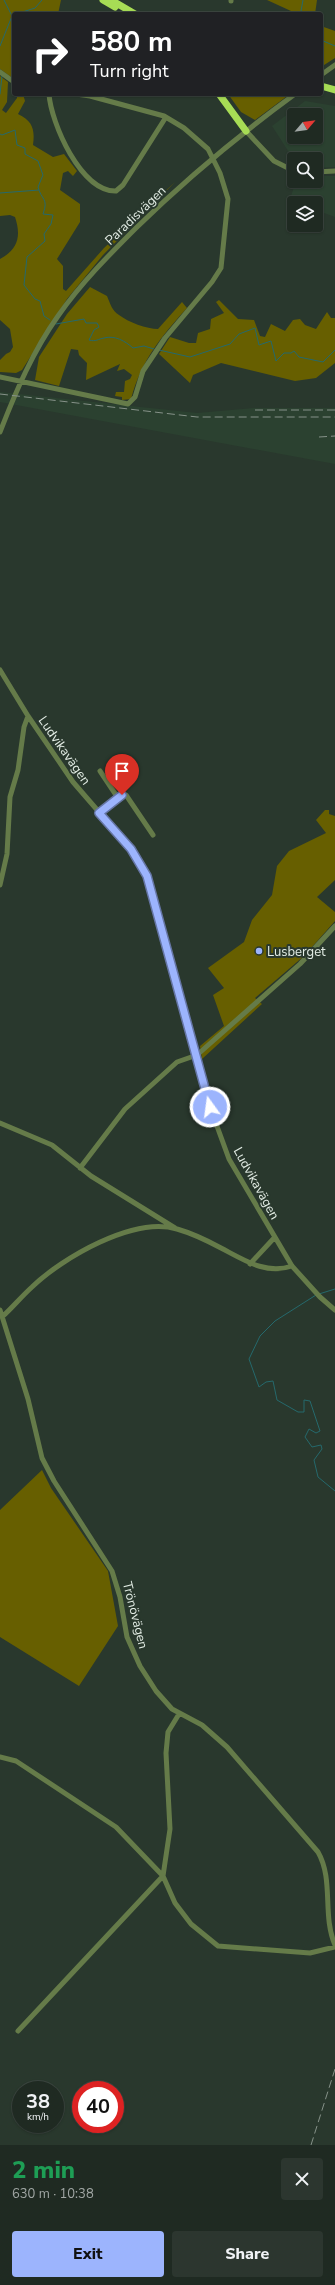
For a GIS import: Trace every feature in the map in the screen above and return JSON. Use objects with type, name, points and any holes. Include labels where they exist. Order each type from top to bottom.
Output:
[{"type":"highway","points":[[103,0],[123,12]]},
{"type":"highway","points":[[111,0],[132,12]]},
{"type":"highway","points":[[323,88],[335,91]]},
{"type":"highway","points":[[220,96],[230,111],[242,122],[246,131]]},
{"type":"street","points":[[323,74],[335,65]]},
{"type":"street","points":[[0,72],[12,81]]},
{"type":"street","points":[[49,96],[50,108],[77,166],[107,190],[116,191],[123,185],[166,117]]},
{"type":"street","points":[[0,377],[21,380],[128,404],[135,397],[143,371],[165,338],[212,282],[221,268],[228,199],[225,186],[213,157],[197,137],[166,117],[90,96]]},
{"type":"street","name":"Paradisvägen","points":[[21,380],[48,330],[84,281],[153,212],[213,157],[292,96]]},
{"type":"street","points":[[246,131],[274,161],[287,167]]},
{"type":"street","points":[[323,172],[335,172]]},
{"type":"street","points":[[0,432],[21,380]]},
{"type":"street","name":"Ludvikavägen","points":[[0,670],[28,716],[74,782],[131,849],[147,876],[210,1107],[229,1159],[292,1266],[315,1292],[335,1310]]},
{"type":"street","points":[[0,885],[7,854],[10,797],[18,770],[24,727],[28,716]]},
{"type":"street","points":[[100,771],[118,798]]},
{"type":"street","points":[[99,813],[124,795],[129,798],[153,835]]},
{"type":"street","points":[[80,1168],[125,1109],[177,1062],[197,1055],[300,964],[335,926]]},
{"type":"street","points":[[0,1123],[52,1145],[65,1153],[80,1168],[176,1228],[220,1247],[250,1264],[270,1269],[284,1269],[292,1266]]},
{"type":"street","points":[[2,1317],[32,1286],[62,1262],[111,1237],[139,1228],[176,1228]]},
{"type":"street","points":[[250,1264],[275,1237]]},
{"type":"street","name":"Trönövägen","points":[[0,1310],[28,1399],[45,1466],[112,1571],[120,1597],[127,1637],[140,1666],[162,1699],[179,1714],[202,1725],[227,1747],[318,1852],[326,1873],[327,1916],[335,1946]]},
{"type":"street","points":[[18,2031],[163,1876],[170,1829],[166,1753],[168,1732],[179,1714]]},
{"type":"street","points":[[0,1757],[16,1761],[116,1827],[163,1876],[175,1903],[191,1924],[218,1946],[310,1953],[335,1946]]},
{"type":"shaded area","points":[[0,0],[61,0],[58,12],[12,12],[12,78],[0,69]]},
{"type":"shaded area","points":[[267,0],[317,0],[315,12],[291,11]]},
{"type":"shaded area","points":[[323,27],[335,31],[335,58],[323,66]]},
{"type":"shaded area","points":[[0,76],[8,82],[7,102],[2,110],[6,113],[17,96],[24,96],[25,101],[18,114],[27,120],[32,126],[34,135],[33,145],[53,157],[64,154],[77,171],[73,176],[68,171],[63,173],[60,190],[80,204],[80,222],[57,259],[63,266],[63,289],[66,291],[104,248],[175,182],[103,255],[67,299],[22,370],[16,373],[0,372],[0,360],[10,352],[13,347],[10,329],[0,320],[0,259],[15,246],[18,230],[15,217],[10,215],[0,216]]},
{"type":"shaded area","points":[[229,96],[287,96],[255,120],[241,112]]},
{"type":"shaded area","points":[[305,101],[335,106],[335,167],[323,168],[323,152],[289,152],[272,126],[287,115],[287,144],[323,144],[323,108],[296,108]]},
{"type":"shaded area","points":[[323,176],[335,176],[335,217],[323,213],[323,196],[291,196],[294,188],[323,188]]},
{"type":"shaded area","points":[[90,287],[107,296],[113,309],[123,318],[132,323],[149,328],[158,329],[182,302],[187,308],[153,349],[135,385],[131,399],[122,400],[122,397],[115,396],[116,392],[124,392],[125,381],[130,379],[132,375],[124,369],[117,371],[120,364],[86,380],[87,363],[79,355],[78,350],[71,349],[59,386],[35,380],[39,357],[67,314]]},
{"type":"shaded area","points":[[219,300],[238,319],[254,320],[260,336],[265,337],[271,324],[285,331],[293,320],[300,319],[305,325],[316,329],[327,312],[331,318],[335,318],[335,363],[316,378],[295,381],[221,363],[193,375],[190,383],[159,354],[170,337],[189,343],[196,343],[198,333],[210,329],[211,319],[224,313],[216,302]]},
{"type":"shaded area","points":[[0,392],[197,413],[254,408],[335,408],[335,464],[0,402]]},
{"type":"shaded area","points":[[325,810],[329,810],[329,814],[335,816],[335,880],[317,897],[335,912],[335,921],[304,956],[255,998],[262,1004],[202,1059],[200,1046],[224,1026],[213,995],[224,988],[208,968],[244,942],[252,920],[272,895],[277,866],[289,851],[326,833],[316,820]]},
{"type":"shaded area","points":[[42,1470],[51,1488],[108,1571],[118,1626],[79,1686],[0,1637],[0,1510]]},
{"type":"waterway","points":[[0,46],[12,16],[4,0]]},
{"type":"waterway","points":[[22,12],[35,8],[42,0]]},
{"type":"waterway","points":[[303,0],[301,11],[303,12]]},
{"type":"waterway","points":[[323,41],[335,46]]},
{"type":"waterway","points":[[0,94],[2,76]]},
{"type":"waterway","points":[[0,134],[2,135],[15,130],[17,145],[25,148],[25,154],[38,161],[43,175],[38,187],[45,202],[43,214],[53,215],[51,224],[44,234],[45,241],[27,257],[24,285],[35,299],[40,301],[44,316],[50,320]]},
{"type":"waterway","points":[[0,193],[39,190]]},
{"type":"waterway","points":[[56,324],[84,319],[86,323],[97,323],[99,327],[94,330],[89,340],[91,341],[112,337],[127,343],[133,348],[144,346],[154,349]]},
{"type":"waterway","points":[[159,350],[190,357],[230,344],[239,334],[255,328],[259,345],[271,341],[276,361],[284,353],[291,353],[294,351],[299,357],[323,362],[335,350]]},
{"type":"waterway","points":[[319,1294],[335,1289]]},
{"type":"waterway","points":[[316,1295],[275,1321],[260,1336],[249,1359],[259,1387],[266,1382],[273,1381],[277,1400],[298,1412],[304,1412],[304,1400],[310,1401],[320,1431],[316,1433],[309,1429],[305,1437],[312,1447],[321,1445],[322,1449],[314,1460],[318,1477],[335,1491]]},
{"type":"railway","points":[[0,394],[197,417],[335,417]]},
{"type":"railway","points":[[255,410],[335,410]]},
{"type":"railway","points":[[319,437],[335,436]]},
{"type":"railway","points":[[311,2145],[335,2069]]},
{"type":"place","name":"Lusberget","points":[[259,951]]},
{"type":"route","points":[[122,795],[99,813],[131,849],[142,865],[147,876],[153,893],[210,1107]]}]
